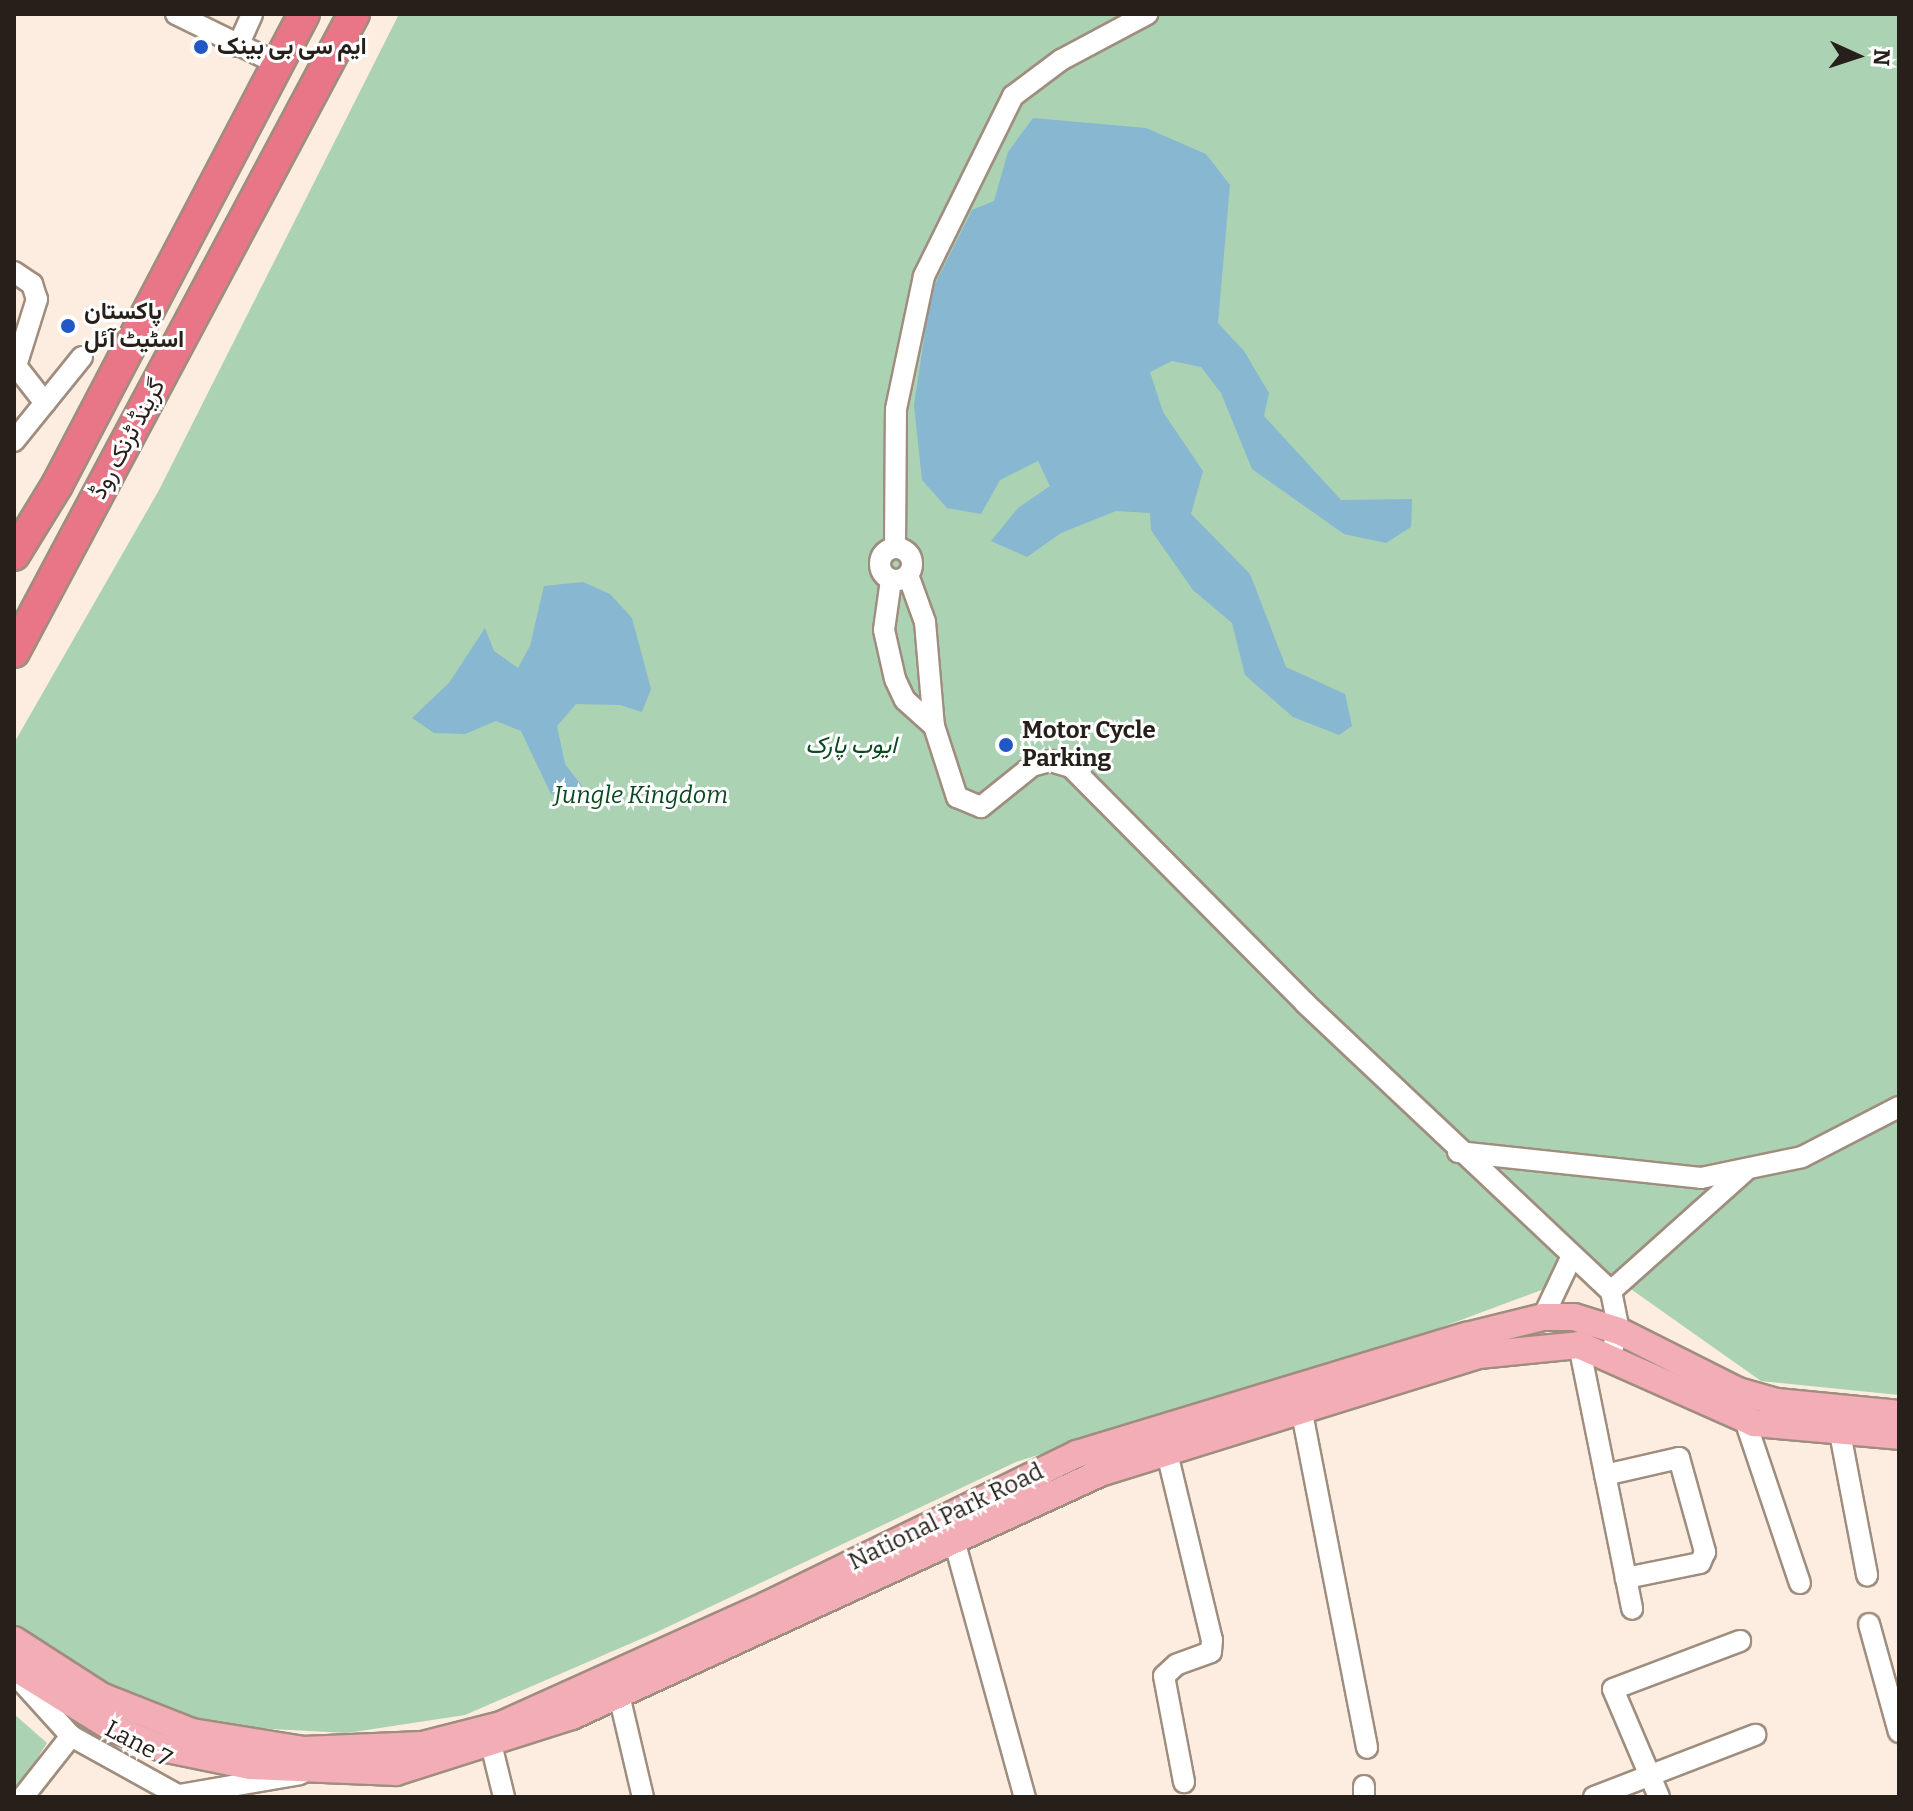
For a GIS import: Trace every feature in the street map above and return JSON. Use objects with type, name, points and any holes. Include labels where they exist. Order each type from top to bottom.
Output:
[{"type":"highway","name":"گرینڈ ٹرنک روڈ","points":[[14,555],[57,485],[304,14]]},
{"type":"highway","name":"گرینڈ ٹرنک روڈ","points":[[14,652],[354,14]]},
{"type":"main road","name":"National Park Road","points":[[14,1670],[112,1728],[162,1748],[209,1761],[312,1771],[396,1772],[491,1744],[526,1723],[1077,1454],[1466,1336],[1543,1317],[1574,1317],[1745,1420],[1787,1430],[1899,1436]]},
{"type":"main road","name":"National Park Road","points":[[14,1640],[101,1696],[192,1732],[303,1750],[422,1745],[526,1723],[619,1695],[1100,1473],[1302,1413],[1479,1355],[1615,1343],[1738,1391],[1777,1402],[1899,1414]]},
{"type":"street","points":[[176,14],[276,63]]},
{"type":"street","points":[[238,46],[252,14]]},
{"type":"street","points":[[934,726],[905,700],[895,679],[884,630],[910,557],[895,548],[896,409],[924,276],[1013,96],[1061,60],[1147,14]]},
{"type":"street","points":[[14,272],[32,284],[37,299],[16,366],[45,403]]},
{"type":"street","points":[[14,441],[82,357]]},
{"type":"street","points":[[900,578],[925,622],[934,726],[957,797],[968,806],[990,803],[1032,766],[1050,761],[1071,767],[1458,1152],[1611,1291],[1615,1343]]},
{"type":"street","points":[[1458,1152],[1498,1159],[1701,1178],[1802,1157],[1899,1107]]},
{"type":"street","points":[[1490,1182],[1498,1159]]},
{"type":"street","points":[[1611,1291],[1745,1171]]},
{"type":"street","points":[[1543,1317],[1572,1256]]},
{"type":"street","points":[[1579,1345],[1632,1609]]},
{"type":"street","points":[[1302,1413],[1367,1748]]},
{"type":"street","points":[[1745,1420],[1800,1583]]},
{"type":"street","points":[[1840,1433],[1867,1575]]},
{"type":"street","points":[[1167,1453],[1212,1640],[1211,1652],[1176,1665],[1164,1676],[1184,1782]]},
{"type":"street","points":[[1605,1475],[1679,1458],[1705,1552],[1700,1563],[1626,1578]]},
{"type":"street","points":[[954,1540],[1025,1797]]},
{"type":"street","points":[[1869,1624],[1899,1732]]},
{"type":"street","points":[[1655,1788],[1613,1689],[1740,1641]]},
{"type":"street","name":"Lane 7","points":[[14,1670],[71,1736],[180,1796]]},
{"type":"street","points":[[619,1695],[643,1797]]},
{"type":"street","points":[[1594,1797],[1655,1788],[1755,1735]]},
{"type":"street","points":[[23,1797],[71,1736]]},
{"type":"street","points":[[491,1744],[504,1797]]},
{"type":"street","points":[[180,1796],[312,1771]]},
{"type":"green space","name":"ایوب پارک","points":[[399,14],[1899,14],[1899,1395],[1761,1381],[1601,1268],[1434,1330],[1016,1462],[657,1632],[465,1715],[347,1733],[201,1725],[110,1690],[14,1625],[14,743],[159,490]]},
{"type":"green space","points":[[14,1714],[47,1743],[14,1794]]},
{"type":"water","points":[[1033,118],[1146,128],[1206,154],[1230,185],[1218,323],[1244,351],[1269,393],[1264,416],[1341,500],[1412,499],[1411,527],[1386,543],[1344,534],[1252,469],[1221,393],[1201,367],[1172,361],[1150,372],[1163,412],[1203,471],[1191,514],[1250,574],[1286,667],[1345,694],[1352,726],[1339,735],[1293,717],[1245,675],[1232,623],[1193,590],[1151,530],[1150,513],[1116,511],[1061,533],[1027,557],[991,541],[1018,508],[1050,486],[1038,461],[1000,480],[981,514],[947,508],[922,480],[914,405],[931,292],[972,210],[994,201],[1008,152]]},
{"type":"water","points":[[583,582],[610,594],[632,618],[651,689],[642,712],[620,705],[576,704],[557,726],[565,764],[582,786],[569,798],[551,794],[521,731],[496,721],[465,734],[434,733],[412,718],[449,683],[485,628],[494,651],[518,668],[530,646],[544,586]]},
{"type":"place","name":"ایم سی بی بینک","points":[[201,47]]},
{"type":"place","name":"پاکستان اسٹیٹ آئل","points":[[68,326]]},
{"type":"place","name":"Motor Cycle Parking","points":[[1006,745]]},
{"type":"park label","name":"Jungle Kingdom","points":[[641,796]]}]
